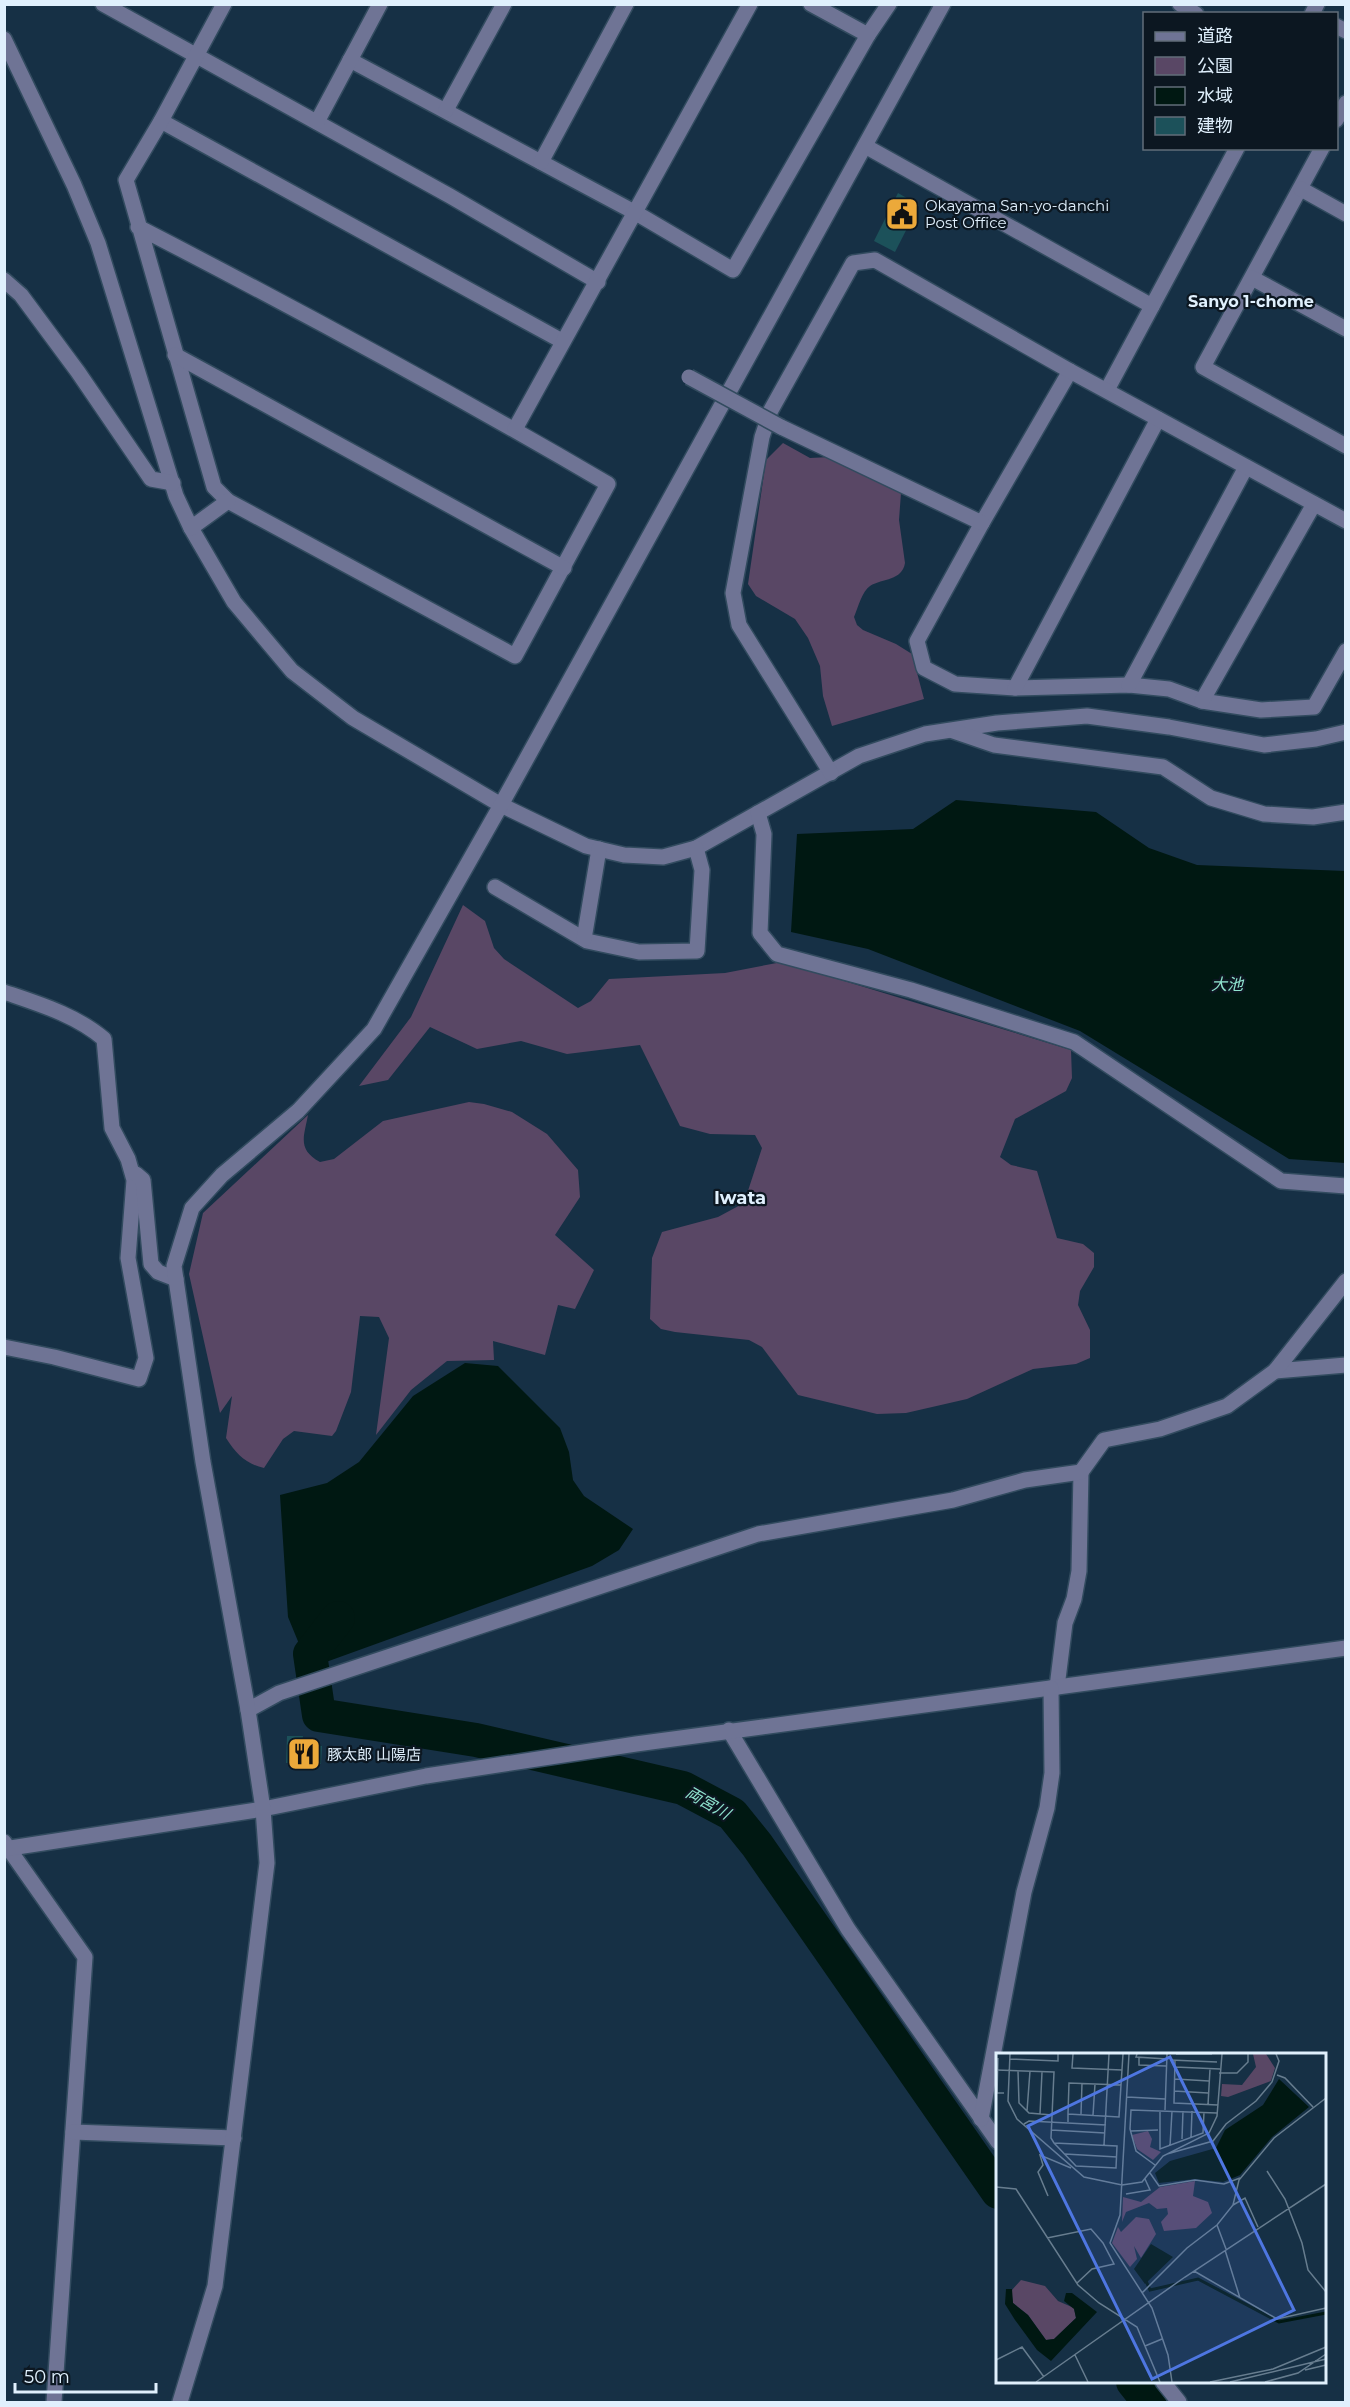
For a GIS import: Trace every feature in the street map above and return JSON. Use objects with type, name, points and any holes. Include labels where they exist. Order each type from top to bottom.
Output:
[{"type":"street","points":[[103,4],[317,122],[598,282]]},
{"type":"street","points":[[138,227],[312,317],[515,429],[608,484],[515,656],[228,501],[214,487],[138,227],[126,180],[161,121],[224,4]]},
{"type":"street","points":[[317,122],[380,4]]},
{"type":"street","points":[[446,110],[504,4]]},
{"type":"street","points":[[542,162],[626,4]]},
{"type":"street","points":[[515,429],[750,4]]},
{"type":"street","points":[[811,4],[868,35]]},
{"type":"street","points":[[350,60],[636,213],[733,270],[868,35],[889,4]]},
{"type":"street","points":[[180,2403],[215,2286],[267,1863],[263,1809],[248,1710],[203,1462],[174,1266],[192,1208],[222,1174],[298,1111],[374,1029],[501,806],[943,4]]},
{"type":"street","points":[[1180,4],[1193,12]]},
{"type":"street","points":[[4,39],[74,185],[98,243],[173,483],[191,528],[234,602],[292,671],[353,718],[501,806],[586,846],[624,855],[663,856],[696,848],[859,756],[925,734],[997,723],[1087,716],[1169,727],[1264,745],[1316,739],[1346,732]]},
{"type":"street","points":[[1338,117],[1346,103]]},
{"type":"street","points":[[161,121],[562,341]]},
{"type":"street","points":[[866,146],[1152,306]]},
{"type":"street","points":[[1107,390],[1236,150]]},
{"type":"street","points":[[1321,150],[1203,367],[1346,446]]},
{"type":"street","points":[[1301,189],[1346,214]]},
{"type":"street","points":[[831,773],[739,625],[733,593],[762,437],[771,410],[853,263],[875,260],[1158,419],[1346,521]]},
{"type":"street","points":[[1252,278],[1346,329]]},
{"type":"street","points":[[4,280],[21,295],[78,372],[151,479],[173,483]]},
{"type":"street","points":[[176,355],[564,568]]},
{"type":"street","points":[[1070,370],[917,641],[924,668],[956,684],[1015,688],[1129,685],[1170,690],[1202,701],[1261,710],[1314,707],[1346,651]]},
{"type":"street","points":[[689,377],[781,427],[982,523]]},
{"type":"street","points":[[1015,688],[1158,419]]},
{"type":"street","points":[[1129,685],[1246,467]]},
{"type":"street","points":[[191,528],[228,501]]},
{"type":"street","points":[[1202,701],[1314,504]]},
{"type":"street","points":[[950,730],[994,745],[1162,767],[1211,798],[1264,814],[1314,817],[1346,812]]},
{"type":"street","points":[[758,813],[765,834],[760,933],[777,954],[911,990],[1074,1041],[1281,1181],[1346,1186]]},
{"type":"street","points":[[495,887],[584,939],[639,952],[697,951],[702,870],[696,848]]},
{"type":"street","points":[[584,939],[599,849]]},
{"type":"street","points":[[4,992],[49,1007],[93,1029],[104,1039],[112,1128],[128,1159],[134,1180],[128,1258],[146,1359],[139,1379],[54,1357],[4,1347]]},
{"type":"street","points":[[132,1171],[143,1180],[151,1264],[158,1272],[176,1279]]},
{"type":"street","points":[[981,2118],[1024,1892],[1047,1808],[1052,1773],[1054,1687],[1065,1623],[1074,1599],[1079,1571],[1081,1472],[1104,1440],[1161,1429],[1227,1406],[1275,1371],[1346,1281]]},
{"type":"street","points":[[1275,1371],[1346,1365]]},
{"type":"street","points":[[248,1710],[279,1693],[758,1534],[953,1500],[1025,1480],[1081,1472]]},
{"type":"street","points":[[54,2403],[85,1957],[5,1846],[263,1809],[426,1776],[729,1730],[1346,1648]]},
{"type":"street","points":[[729,1730],[848,1929],[996,2139]]},
{"type":"street","points":[[73,2132],[234,2138]]},
{"type":"street","points":[[1165,2383],[1179,2403]]},
{"type":"green space","points":[[783,443],[810,458],[830,457],[901,493],[899,520],[905,563],[903,569],[896,576],[867,588],[854,617],[857,625],[863,630],[896,644],[912,654],[924,699],[832,726],[823,696],[820,666],[808,638],[795,619],[756,596],[748,584],[766,460]]},
{"type":"green space","points":[[463,905],[485,921],[494,948],[504,959],[578,1008],[591,1001],[609,979],[725,973],[782,962],[1071,1050],[1072,1078],[1066,1091],[1015,1119],[1000,1157],[1011,1165],[1037,1171],[1057,1238],[1083,1244],[1094,1253],[1094,1267],[1080,1291],[1078,1305],[1090,1330],[1090,1358],[1076,1364],[1033,1369],[967,1399],[906,1413],[877,1414],[798,1395],[762,1347],[749,1340],[661,1329],[650,1319],[652,1258],[662,1232],[718,1217],[744,1203],[762,1148],[755,1135],[710,1134],[680,1126],[640,1045],[567,1054],[521,1041],[477,1049],[430,1027],[388,1080],[359,1086],[411,1017]]},
{"type":"green space","points":[[469,1102],[512,1112],[547,1134],[578,1170],[580,1197],[555,1235],[594,1270],[575,1309],[558,1305],[545,1355],[493,1341],[494,1360],[447,1361],[411,1390],[376,1435],[389,1338],[379,1317],[360,1316],[351,1392],[336,1431],[332,1436],[294,1431],[283,1439],[264,1468],[247,1461],[226,1438],[232,1396],[220,1413],[189,1274],[203,1213],[308,1115],[304,1136],[305,1147],[320,1162],[334,1159],[383,1121]]},
{"type":"water","name":"大池","points":[[956,800],[1096,812],[1149,848],[1197,865],[1345,871],[1345,1163],[1289,1159],[1080,1031],[868,949],[791,932],[797,834],[913,829]]},
{"type":"water","points":[[465,1363],[498,1366],[560,1428],[569,1452],[573,1480],[584,1496],[633,1529],[619,1550],[592,1566],[326,1662],[302,1651],[288,1617],[280,1495],[327,1483],[359,1462],[413,1396]]},
{"type":"building","points":[[898,193],[919,205],[895,252],[874,241]]},
{"type":"building","name":"豚太郎 山陽店","points":[[287,1736],[303,1736],[302,1743],[322,1746],[321,1764],[286,1763]]},
{"type":"waterway","name":"両宮川","points":[[338,1618],[310,1654],[319,1715],[476,1740],[683,1788],[732,1814],[757,1845],[996,2189]]},
{"type":"waterway","name":"両宮川","points":[[1134,2383],[1149,2402]]},
{"type":"place","name":"Okayama San-yo-danchi Post Office","points":[[902,214]]},
{"type":"place","name":"豚太郎 山陽店","points":[[304,1754]]},
{"type":"district","name":"Sanyo 1-chome","points":[[1251,301]]},
{"type":"district","name":"Iwata","points":[[740,1198]]}]
